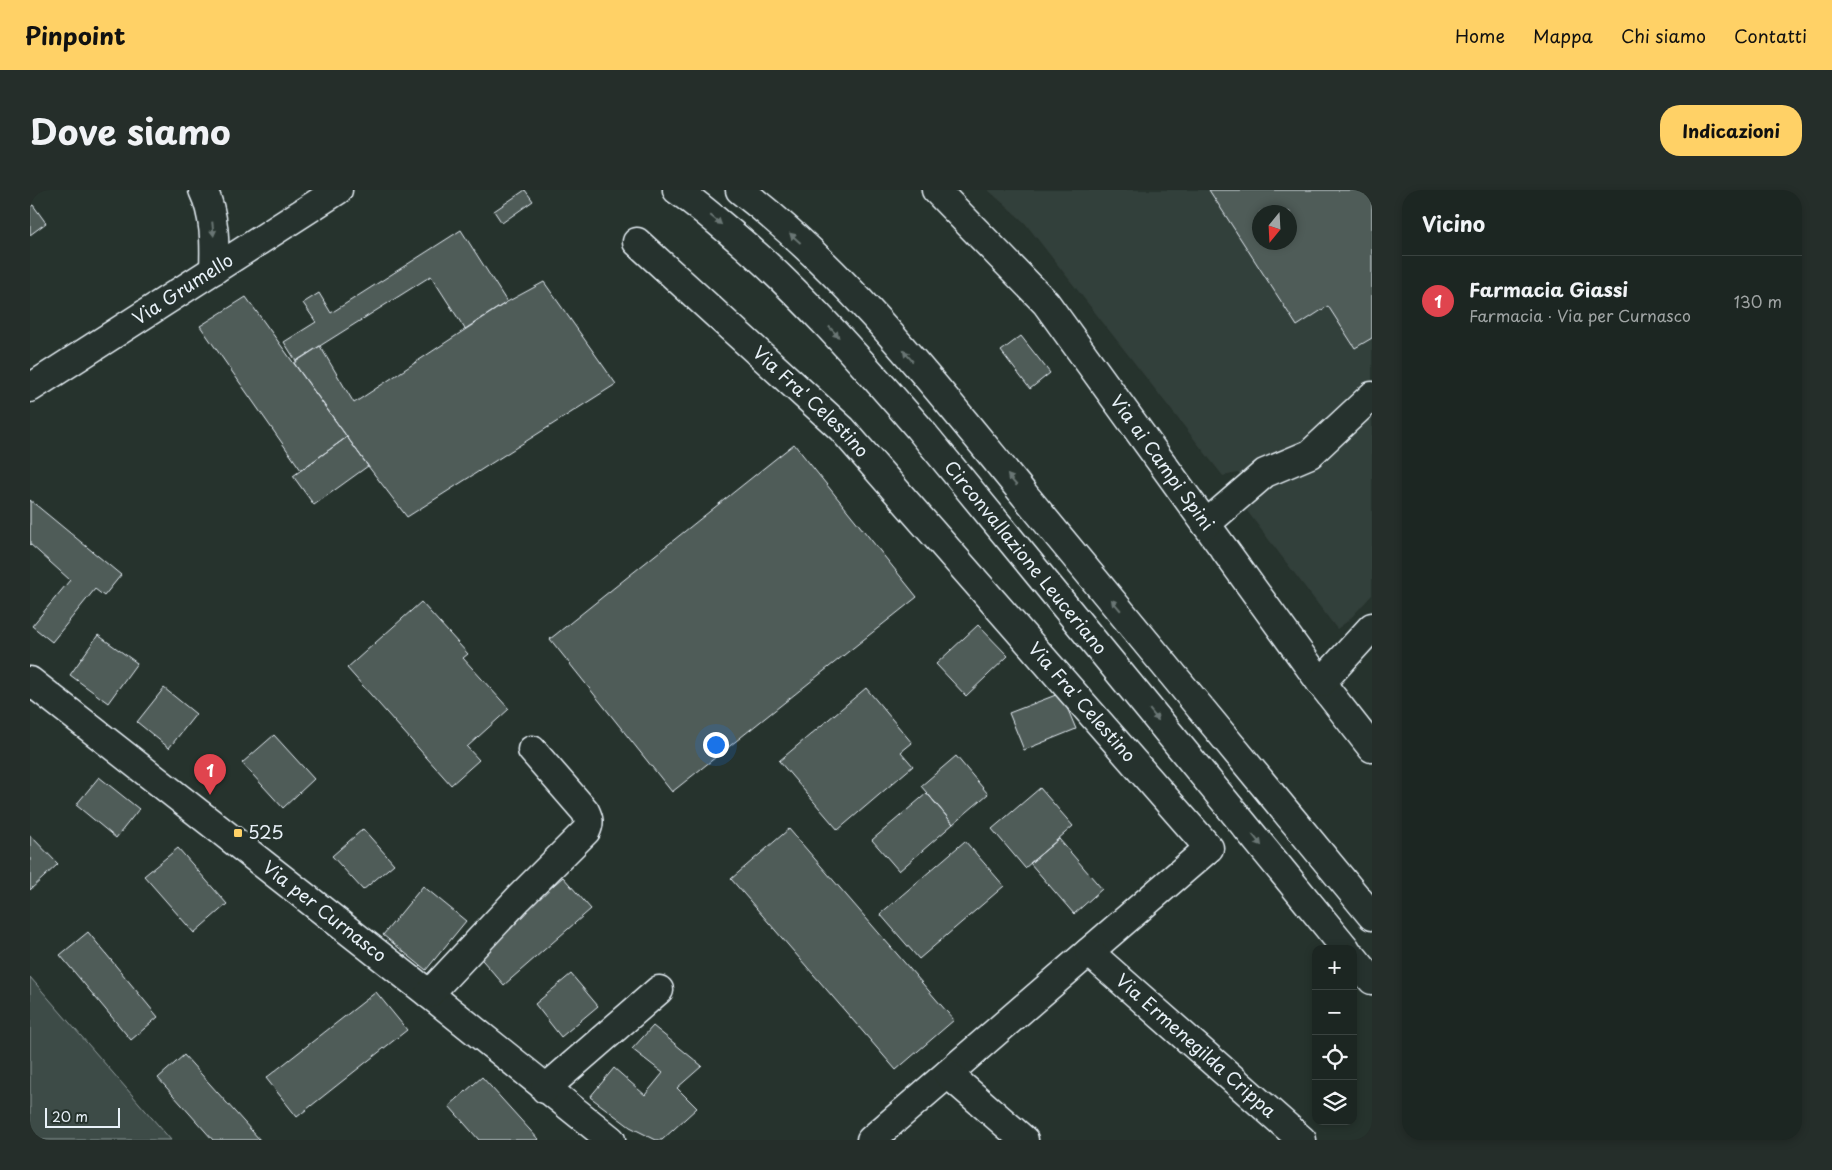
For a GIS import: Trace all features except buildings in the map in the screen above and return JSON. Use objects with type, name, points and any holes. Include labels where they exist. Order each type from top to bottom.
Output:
[{"type":"main road","points":[[203,190],[213,222],[214,270]]},
{"type":"main road","name":"Via Grumello","points":[[30,388],[338,190]]},
{"type":"main road","name":"Circonvallazione Leuceriano","points":[[678,190],[753,251],[796,292],[853,352],[918,427],[1343,945]]},
{"type":"main road","points":[[740,190],[825,265],[865,307],[944,397],[1372,916]]},
{"type":"main road","name":"Via ai Campi Spini","points":[[936,190],[1046,303],[1320,683],[1372,748]]},
{"type":"main road","name":"Via Fra' Celestino","points":[[637,242],[842,429],[1210,848],[871,1140]]},
{"type":"main road","points":[[1206,524],[1265,473],[1310,454],[1372,396]]},
{"type":"main road","points":[[1320,683],[1372,627]]},
{"type":"main road","points":[[1147,643],[1372,893]]},
{"type":"main road","name":"Via per Curnasco","points":[[30,681],[429,994],[545,1089],[611,1140]]},
{"type":"main road","points":[[429,994],[589,826],[589,820],[585,811],[532,750]]},
{"type":"main road","name":"Via Ermenegilda Crippa","points":[[1089,952],[1302,1140]]},
{"type":"main road","points":[[1357,962],[1372,980]]},
{"type":"main road","points":[[545,1089],[659,990]]},
{"type":"main road","points":[[948,1074],[1024,1140]]},
{"type":"shaded area","points":[[988,190],[1372,190],[1372,595],[1348,621],[1337,629],[1247,511],[1256,497],[1238,473],[1223,476],[1025,223]]},
{"type":"shaded area","points":[[30,977],[171,1140],[30,1140]]},
{"type":"place","name":"Farmacia Giassi","points":[[210,795]]},
{"type":"place","name":"525","points":[[238,833]]}]
